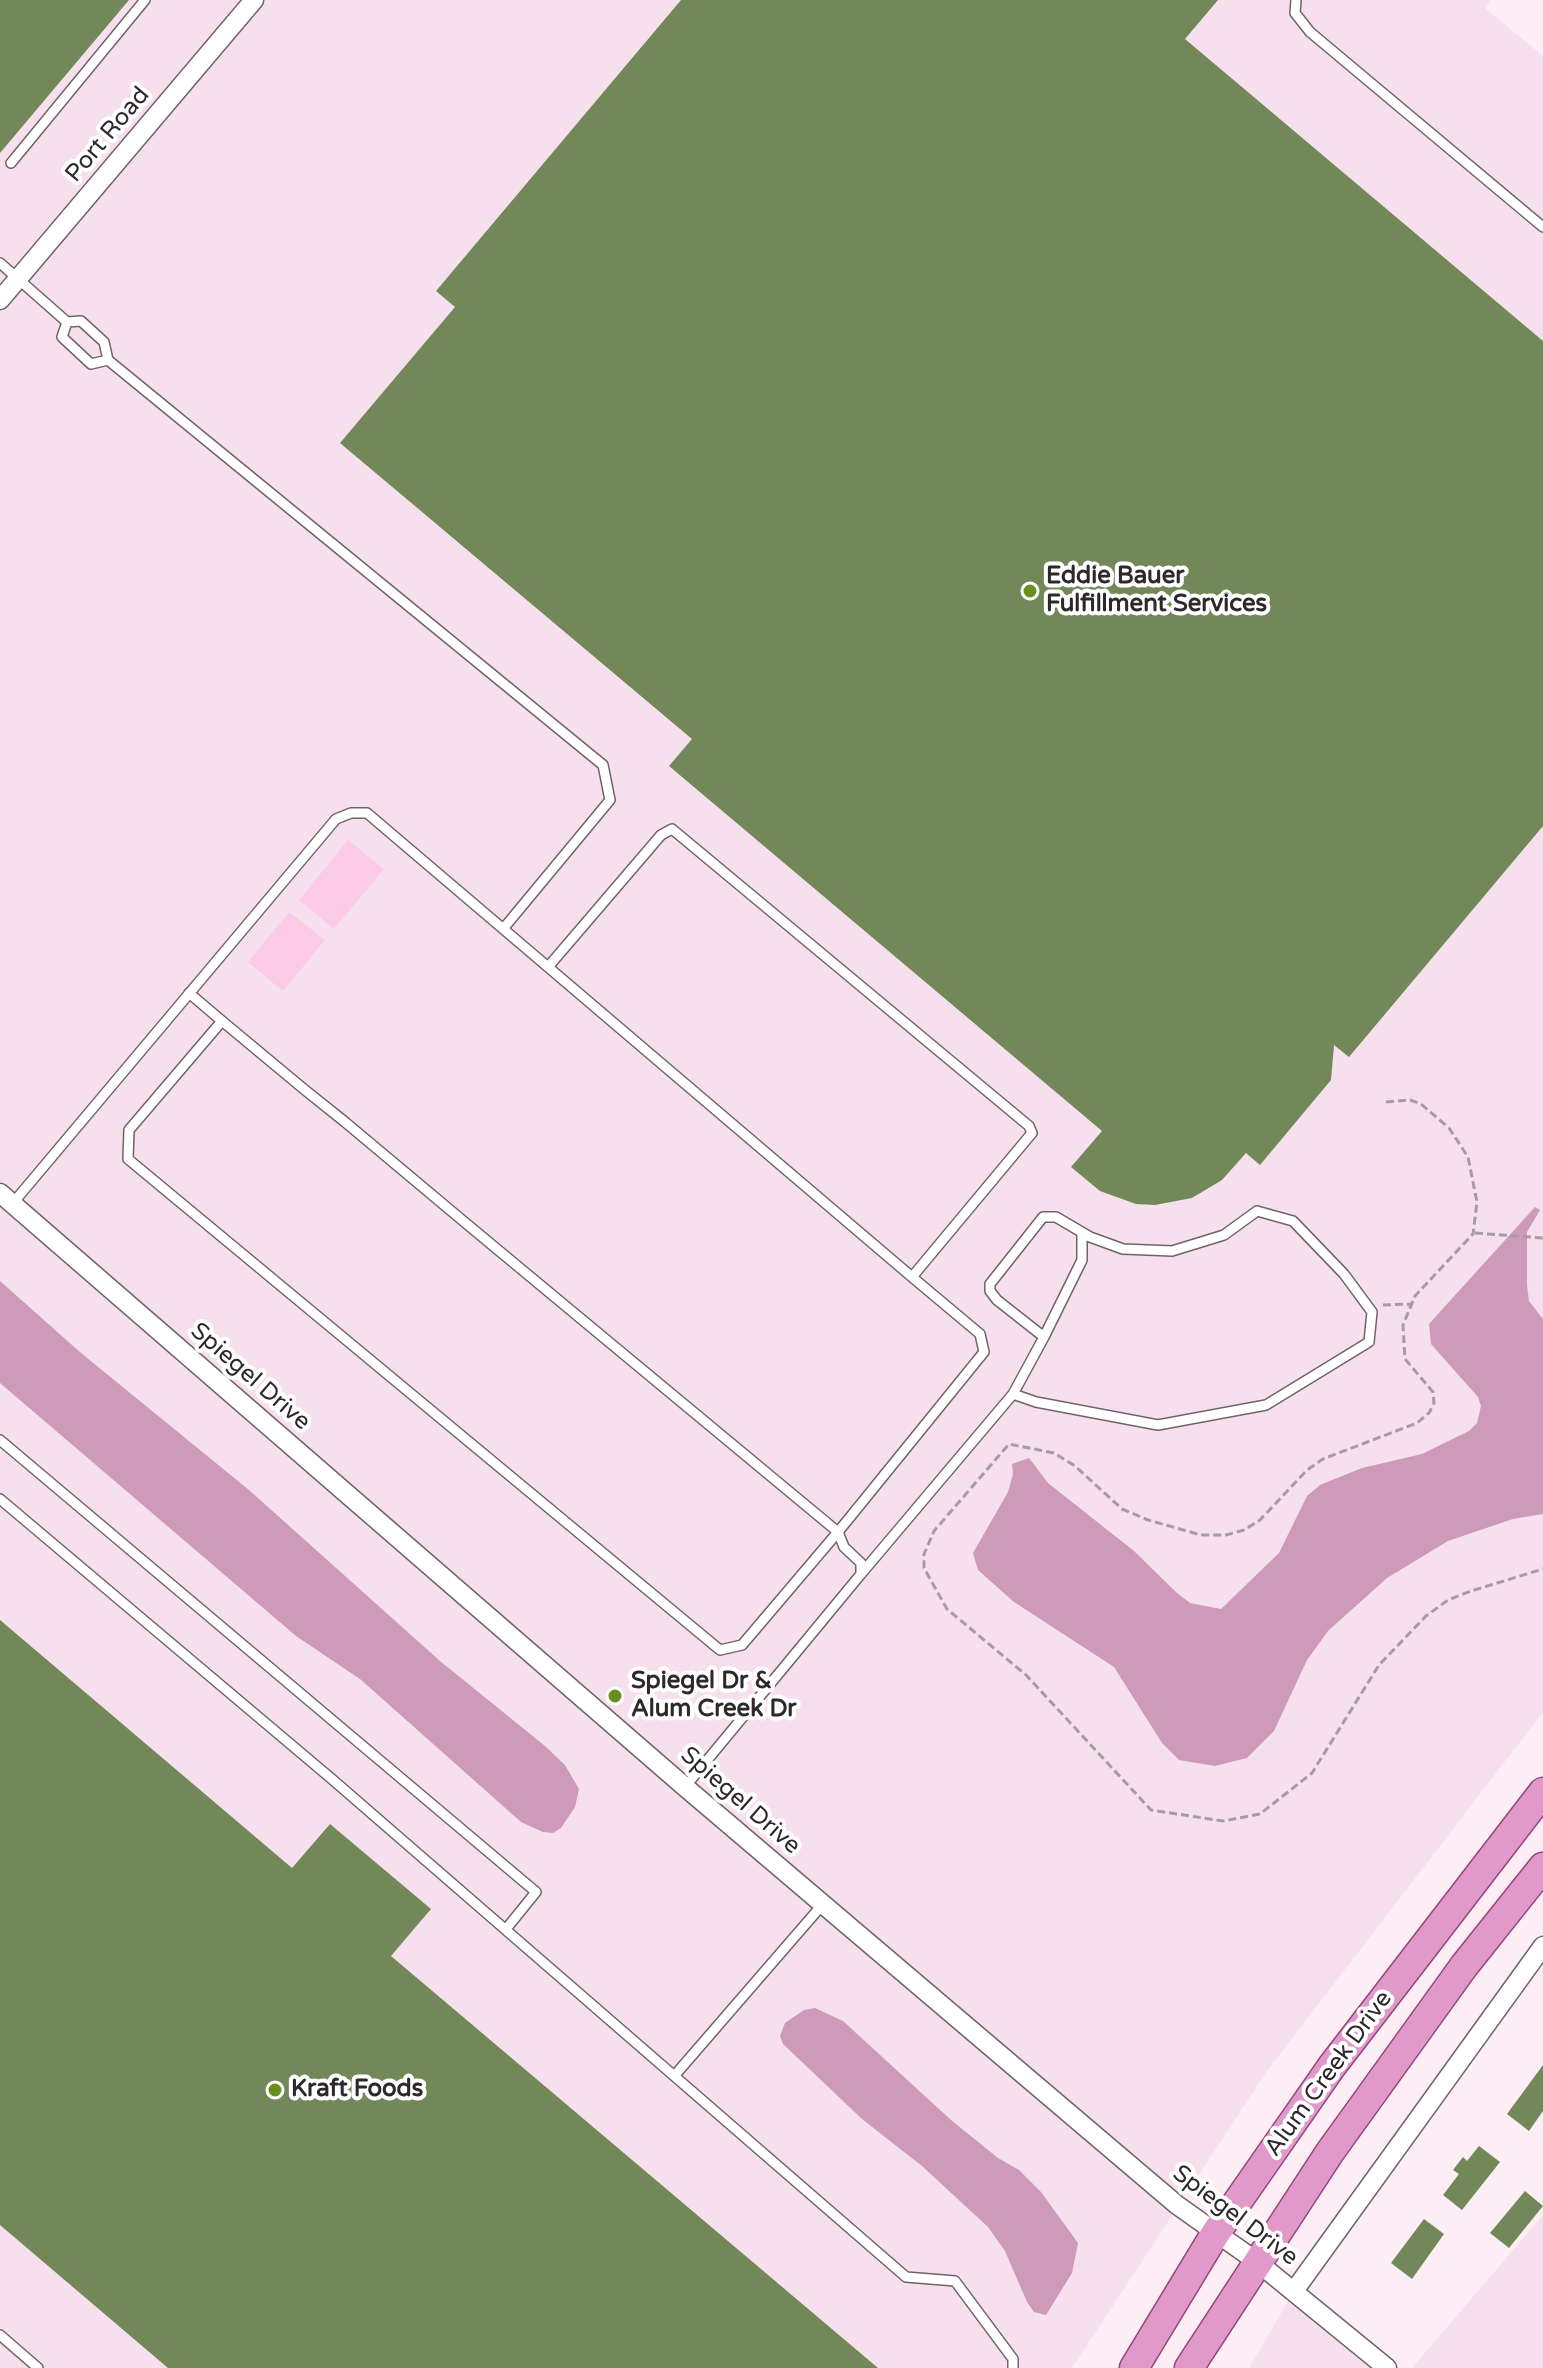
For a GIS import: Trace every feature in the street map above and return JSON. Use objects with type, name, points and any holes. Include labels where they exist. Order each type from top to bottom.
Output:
[{"type":"main road","name":"Alum Creek Drive","points":[[1134,2368],[1215,2234],[1332,2066],[1543,1792]]},
{"type":"main road","name":"Alum Creek Drive","points":[[1189,2368],[1256,2261],[1407,2043],[1543,1867]]},
{"type":"street","name":"Port Road","points":[[0,300],[254,0]]},
{"type":"street","name":"Spiegel Drive","points":[[6,1198],[823,1904],[1215,2234],[1256,2261],[1387,2368]]},
{"type":"street","points":[[1294,2291],[1543,1946]]},
{"type":"lane","points":[[11,163],[145,0]]},
{"type":"lane","points":[[1296,0],[1295,13],[1310,32],[1543,227]]},
{"type":"lane","points":[[0,263],[67,322],[81,321],[104,342],[108,360],[603,765],[610,800],[503,929]]},
{"type":"lane","points":[[67,322],[62,337],[91,364],[108,360]]},
{"type":"lane","points":[[6,1198],[189,993],[336,819],[351,813],[367,813],[980,1334],[984,1352],[742,1645],[720,1650],[128,1159],[129,1130],[222,1021]]},
{"type":"lane","points":[[548,967],[661,835],[672,829],[1029,1126],[1032,1133],[912,1277]]},
{"type":"lane","points":[[189,993],[838,1532],[844,1547],[861,1563],[861,1574]]},
{"type":"lane","points":[[1013,1394],[1036,1402],[1158,1425],[1266,1405],[1369,1342],[1373,1331],[1370,1309],[1344,1274],[1293,1221],[1257,1211],[1224,1235],[1172,1251],[1123,1249],[1082,1233],[1056,1217],[1043,1217],[990,1284],[990,1291],[1044,1337]]},
{"type":"lane","points":[[685,1787],[1013,1394],[1082,1260],[1082,1233]]},
{"type":"lane","points":[[0,1440],[536,1892],[506,1929]]},
{"type":"lane","points":[[0,1499],[506,1929],[906,2277],[955,2281],[1013,2359],[1013,2368]]},
{"type":"lane","points":[[675,2075],[823,1904]]},
{"type":"lane","points":[[0,2335],[38,2368]]},
{"type":"path","points":[[1474,1232],[1543,1238]]},
{"type":"path","points":[[1370,1309],[1387,1304],[1411,1304]]},
{"type":"path","points":[[1038,1447],[1009,1444],[934,1531],[924,1554],[929,1583],[947,1609],[1026,1675],[1151,1810],[1223,1821],[1260,1814],[1279,1803],[1312,1773],[1379,1665],[1407,1633],[1448,1600],[1543,1569]]},
{"type":"shaded area","points":[[0,0],[1491,0],[1485,8],[1543,56],[1543,1712],[1267,2071],[1072,2368],[0,2368],[0,1193],[1109,2145],[392,1520],[0,1189]]},
{"type":"shaded area","points":[[348,840],[384,869],[334,929],[299,900]]},
{"type":"shaded area","points":[[289,912],[325,940],[283,991],[248,962]]},
{"type":"shaded area","points":[[1535,1207],[1540,1210],[1527,1232],[1527,1285],[1529,1301],[1543,1319],[1543,1514],[1513,1519],[1448,1541],[1387,1578],[1328,1631],[1307,1660],[1274,1731],[1247,1758],[1215,1766],[1179,1760],[1162,1743],[1114,1667],[1014,1602],[978,1570],[973,1553],[1008,1492],[1013,1474],[1012,1464],[1029,1458],[1048,1483],[1134,1551],[1177,1593],[1190,1603],[1221,1609],[1279,1553],[1307,1496],[1320,1485],[1362,1468],[1422,1454],[1469,1431],[1477,1423],[1481,1406],[1478,1397],[1431,1344],[1429,1324]]},
{"type":"shaded area","points":[[0,1281],[81,1353],[249,1490],[440,1661],[565,1765],[579,1789],[575,1807],[561,1828],[553,1833],[543,1832],[521,1822],[360,1679],[296,1636],[0,1383]]},
{"type":"shaded area","points":[[815,2008],[843,2021],[951,2120],[998,2158],[1019,2170],[1041,2192],[1078,2243],[1072,2273],[1046,2315],[1034,2312],[1027,2302],[1005,2251],[988,2227],[922,2166],[862,2119],[783,2044],[780,2036],[785,2023],[804,2010]]},
{"type":"shaded area","points":[[1543,2215],[1543,2368],[1412,2368]]},
{"type":"shaded area","points":[[1294,2291],[1387,2368],[1249,2368]]},
{"type":"building","points":[[0,0],[129,0],[0,153]]},
{"type":"building","name":"Eddie Bauer Fulfillment Services","points":[[681,0],[1218,0],[1185,39],[1543,341],[1543,826],[1349,1057],[1334,1045],[1331,1080],[1260,1165],[1246,1153],[1222,1180],[1192,1198],[1155,1205],[1136,1204],[1100,1191],[1071,1167],[1102,1131],[669,766],[692,739],[340,443],[455,307],[436,291]]},
{"type":"building","name":"Kraft Foods","points":[[0,1620],[292,1868],[330,1824],[431,1909],[391,1956],[878,2368],[168,2368],[0,2225]]},
{"type":"building","points":[[1543,2065],[1543,2111],[1529,2131],[1507,2114]]},
{"type":"building","points":[[1479,2146],[1500,2162],[1462,2210],[1443,2195],[1459,2174],[1453,2170],[1463,2157],[1467,2161]]},
{"type":"building","points":[[1525,2191],[1543,2206],[1509,2248],[1490,2233]]},
{"type":"building","points":[[1424,2219],[1444,2234],[1412,2279],[1391,2263]]},
{"type":"place","name":"Eddie Bauer Fulfillment Services","points":[[1030,591]]},
{"type":"place","name":"Spiegel Dr & Alum Creek Dr","points":[[615,1696]]},
{"type":"place","name":"Kraft Foods","points":[[275,2090]]}]
